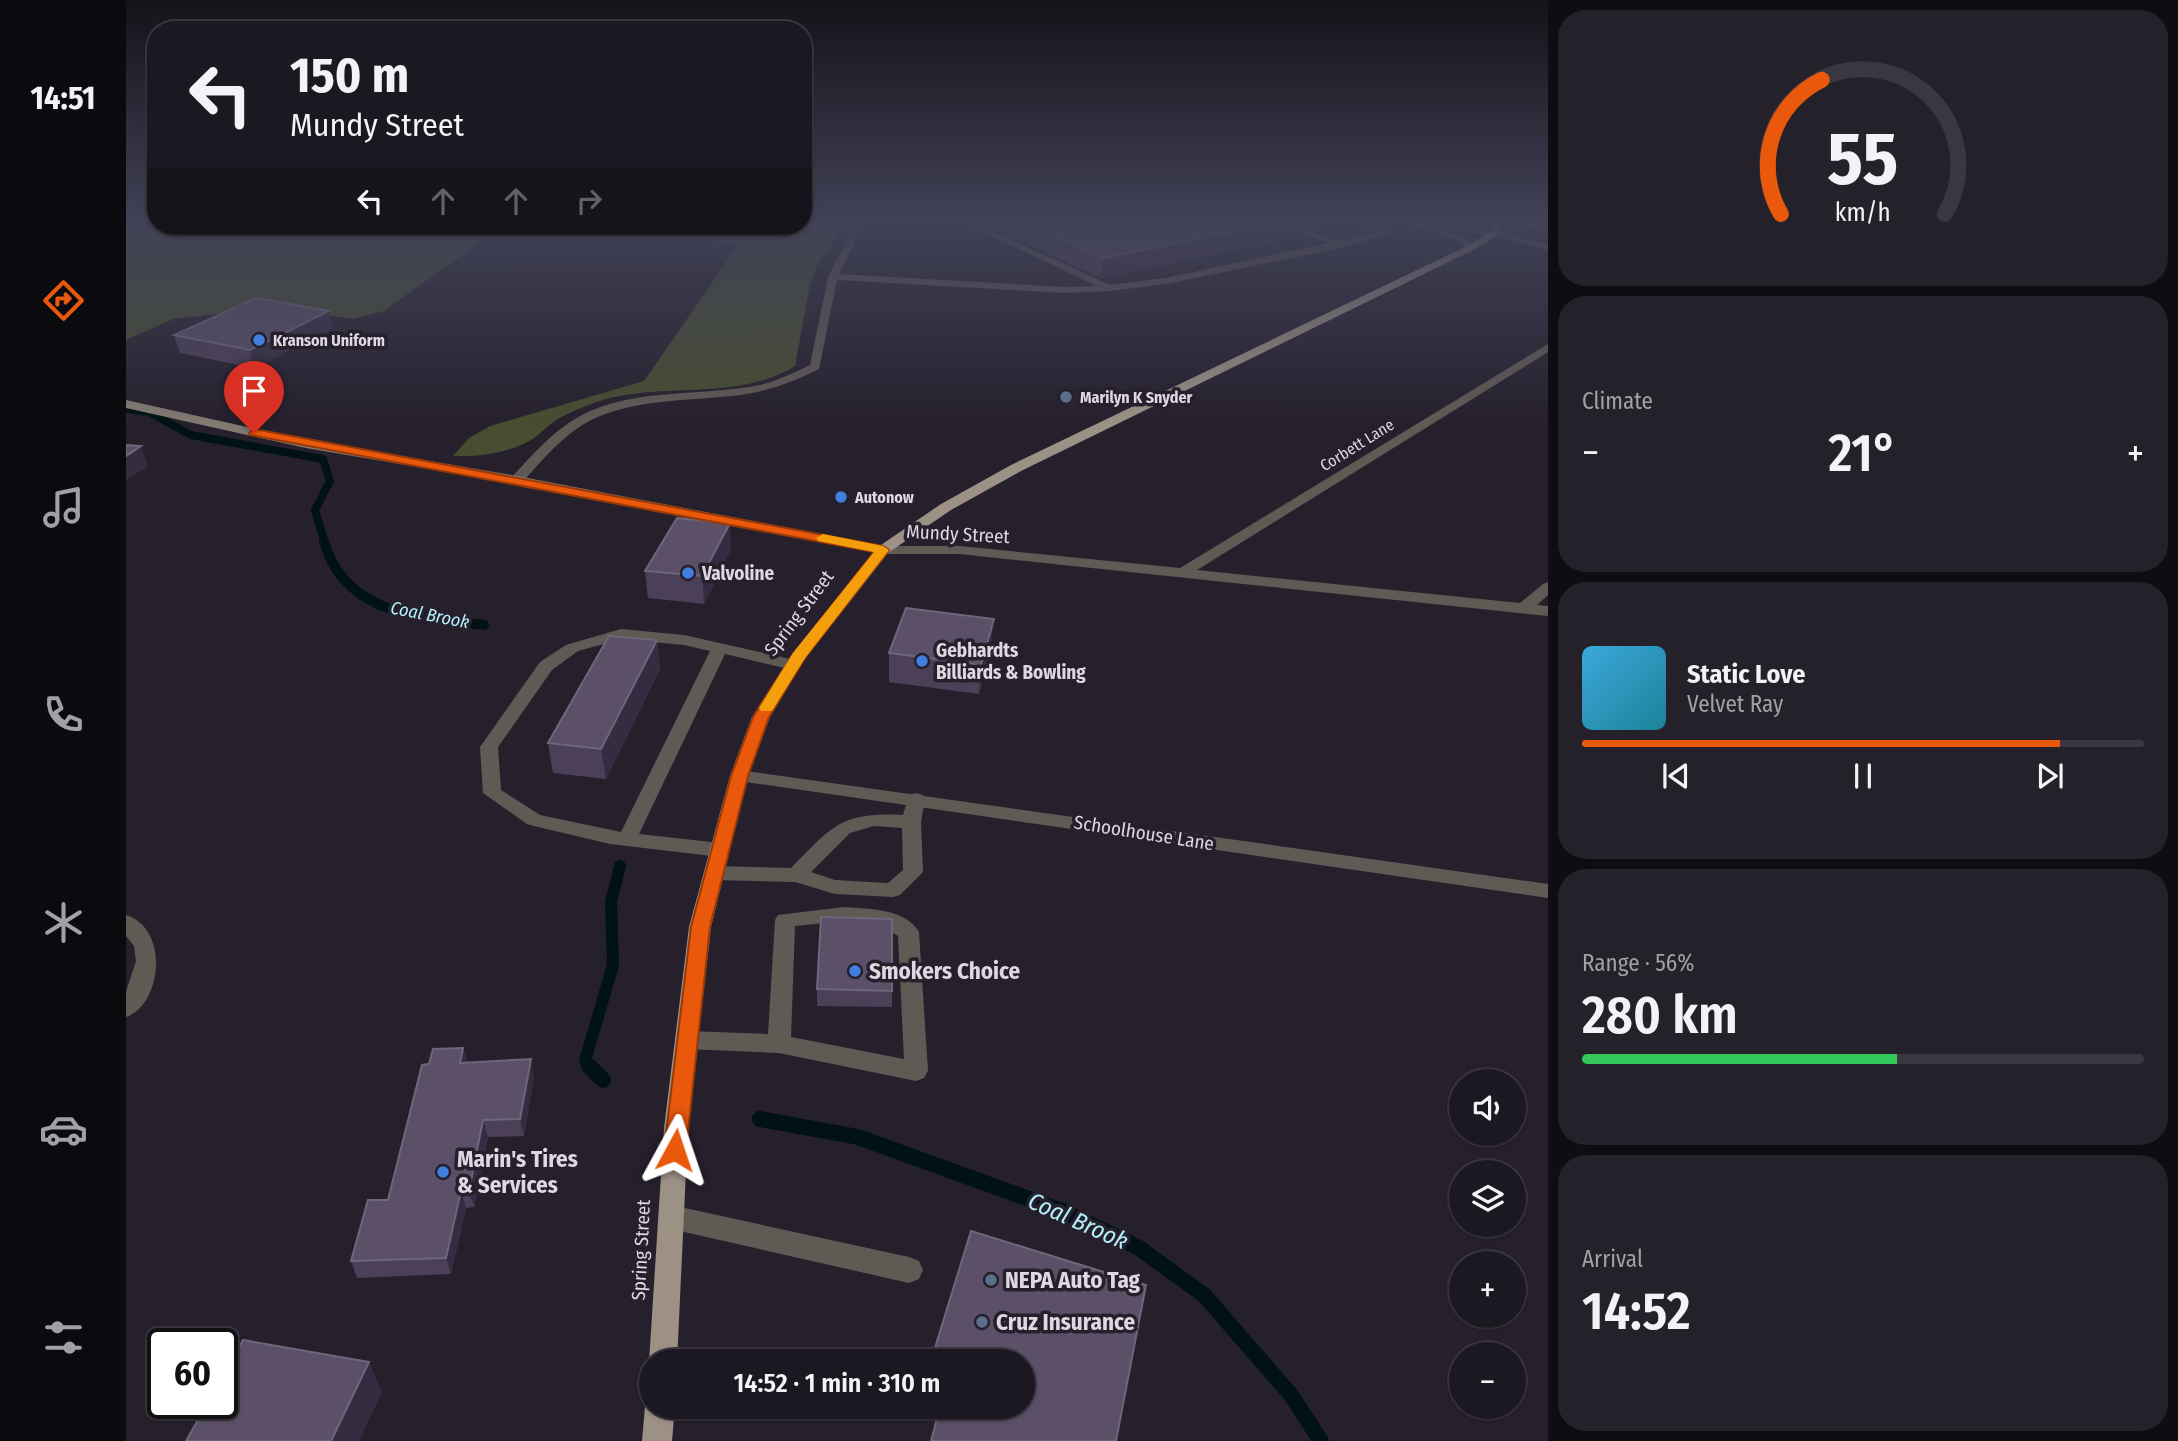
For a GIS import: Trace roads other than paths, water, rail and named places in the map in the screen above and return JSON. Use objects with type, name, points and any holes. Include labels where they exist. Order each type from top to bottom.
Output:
[{"type":"main road","name":"Spring Street","points":[[664,1349],[676,1128],[700,927],[739,776],[761,717],[793,666],[883,550],[946,507],[1016,468],[1385,289]]},
{"type":"main road","name":"Mundy Street","points":[[126,404],[306,444],[517,480],[883,550]]},
{"type":"main road","points":[[657,1441],[659,1419]]},
{"type":"street","points":[[517,480],[554,441],[594,415],[648,400],[732,394],[763,388],[796,378],[815,367],[831,289]]},
{"type":"street","points":[[1052,289],[1082,289]]},
{"type":"street","name":"Corbett Lane","points":[[1184,572],[1548,348]]},
{"type":"street","name":"Mundy Street","points":[[883,550],[958,550],[1548,611]]},
{"type":"street","points":[[1523,608],[1548,587]]},
{"type":"street","points":[[720,850],[627,839],[534,820],[492,793],[489,747],[546,666],[572,648],[621,634],[684,640],[793,666]]},
{"type":"street","points":[[627,839],[720,648]]},
{"type":"street","name":"Schoolhouse Lane","points":[[739,776],[916,799],[1548,891]]},
{"type":"street","points":[[714,873],[796,875],[835,887],[893,890],[913,873],[911,821],[916,799]]},
{"type":"street","points":[[796,875],[843,828],[874,820],[911,821]]},
{"type":"street","points":[[687,1040],[779,1044],[916,1072],[908,932],[885,918],[844,914],[785,920],[779,1044]]},
{"type":"street","points":[[126,923],[145,946],[148,961],[135,999],[126,1008]]},
{"type":"street","points":[[671,1217],[909,1270]]},
{"type":"waterway","name":"Coal Brook","points":[[126,409],[149,412],[191,435],[323,459],[330,481],[315,510],[325,544]]},
{"type":"waterway","name":"Coal Brook","points":[[324,542],[335,566],[349,585],[368,599],[411,615],[484,625]]},
{"type":"waterway","name":"Coal Brook","points":[[591,1067],[585,1061],[613,965],[611,902],[620,866]]},
{"type":"waterway","name":"Coal Brook","points":[[589,1066],[603,1080]]},
{"type":"waterway","name":"Coal Brook","points":[[760,1119],[858,1137],[1065,1212],[1139,1248],[1204,1295],[1291,1395],[1321,1441]]},
{"type":"place","name":"Kranson Uniform","points":[[259,340]]},
{"type":"place","name":"Marilyn K Snyder","points":[[1066,397]]},
{"type":"place","name":"Autonow","points":[[841,497]]},
{"type":"place","name":"Valvoline","points":[[688,573]]},
{"type":"place","name":"Gebhardts Billiards & Bowling","points":[[922,661]]},
{"type":"place","name":"Smokers Choice","points":[[855,971]]},
{"type":"place","name":"Marin's Tires & Services","points":[[443,1172]]},
{"type":"place","name":"NEPA Auto Tag","points":[[991,1280]]},
{"type":"place","name":"Cruz Insurance","points":[[982,1322]]}]
